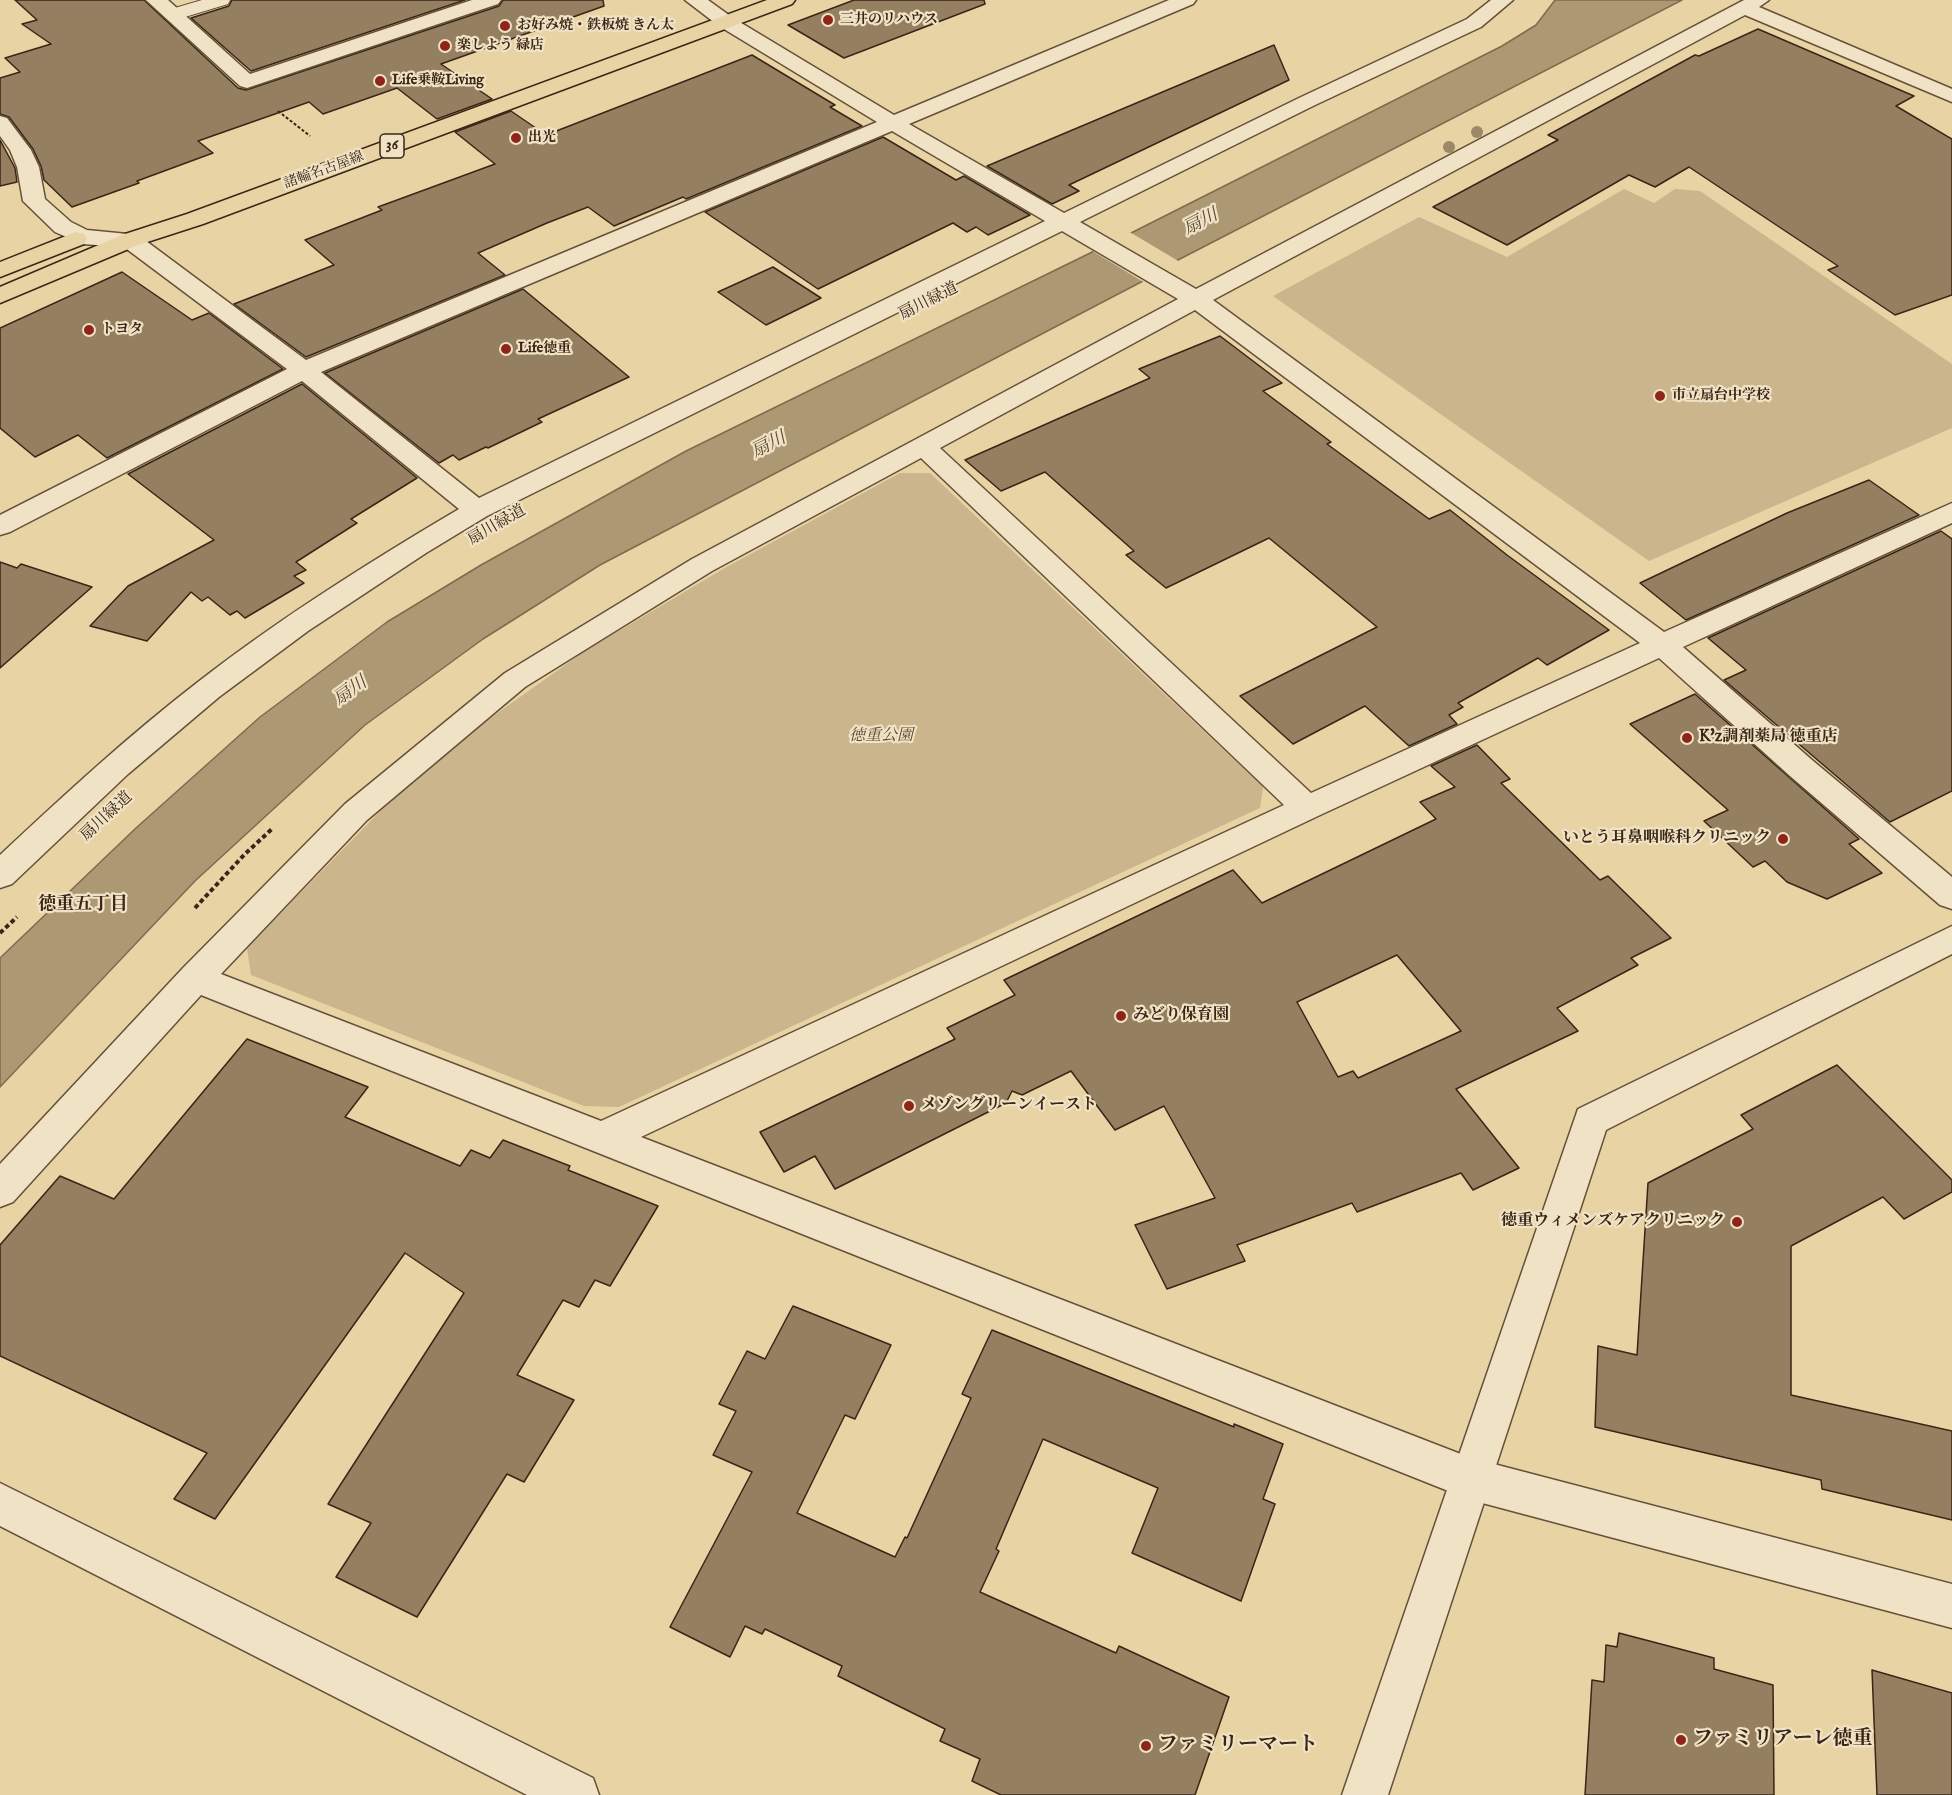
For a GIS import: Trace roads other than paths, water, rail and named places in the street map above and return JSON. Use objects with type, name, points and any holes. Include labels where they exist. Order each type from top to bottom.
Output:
[{"type":"main road","name":"諸輪名古屋線","points":[[0,296],[127,231],[739,0]]},
{"type":"main road","name":"諸輪名古屋線","points":[[298,159],[508,86],[711,11],[785,0]]},
{"type":"main road","points":[[0,270],[82,237]]},
{"type":"street","points":[[156,0],[175,14],[247,82],[491,0]]},
{"type":"street","points":[[0,526],[304,370],[1185,0]]},
{"type":"street","points":[[0,875],[140,746],[240,666],[389,561],[477,510],[1011,245],[1064,222],[1306,102],[1474,23],[1503,0]]},
{"type":"street","points":[[0,1190],[195,978],[356,812],[515,680],[702,565],[1479,147],[1752,4],[1952,96]]},
{"type":"street","points":[[711,11],[893,123],[1197,300],[1662,645],[1801,768],[1952,896]]},
{"type":"street","points":[[0,122],[17,143],[31,169],[34,201],[63,227],[82,237],[127,231],[477,510]]},
{"type":"street","points":[[924,447],[1307,808]]},
{"type":"street","points":[[602,1138],[1307,808],[1952,512]]},
{"type":"street","points":[[1365,1795],[1590,1120],[1952,939]]},
{"type":"street","points":[[195,978],[1471,1479],[1952,1606]]},
{"type":"street","points":[[0,1504],[576,1795]]},
{"type":"lane","points":[[175,14],[221,0]]},
{"type":"water","name":"扇川","points":[[1555,0],[1682,0],[1178,260],[1143,281],[600,565],[483,639],[365,725],[195,881],[0,1087],[0,958],[136,828],[260,717],[387,622],[481,565],[686,451],[1131,233],[1502,46],[1536,25]]},
{"type":"place","name":"三井のリハウス","points":[[828,20]]},
{"type":"place","name":"お好み焼・鉄板焼 きん太","points":[[505,26]]},
{"type":"place","name":"楽しよう 緑店","points":[[445,46]]},
{"type":"place","name":"Life乗鞍Living","points":[[380,81]]},
{"type":"place","name":"出光","points":[[516,138]]},
{"type":"place","name":"トヨタ","points":[[89,330]]},
{"type":"place","name":"Life徳重","points":[[506,349]]},
{"type":"place","name":"市立扇台中学校","points":[[1660,396]]},
{"type":"place","name":"K'z調剤薬局 徳重店","points":[[1687,738]]},
{"type":"place","name":"いとう耳鼻咽喉科クリニック","points":[[1783,839]]},
{"type":"place","name":"みどり保育園","points":[[1121,1016]]},
{"type":"place","name":"メゾングリーンイースト","points":[[909,1106]]},
{"type":"place","name":"徳重ウィメンズケアクリニック","points":[[1737,1222]]},
{"type":"place","name":"ファミリアーレ徳重","points":[[1681,1740]]},
{"type":"place","name":"ファミリーマート","points":[[1146,1746]]},
{"type":"district","name":"徳重五丁目","points":[[83,905]]},
{"type":"park label","name":"徳重公園","points":[[881,737]]}]
